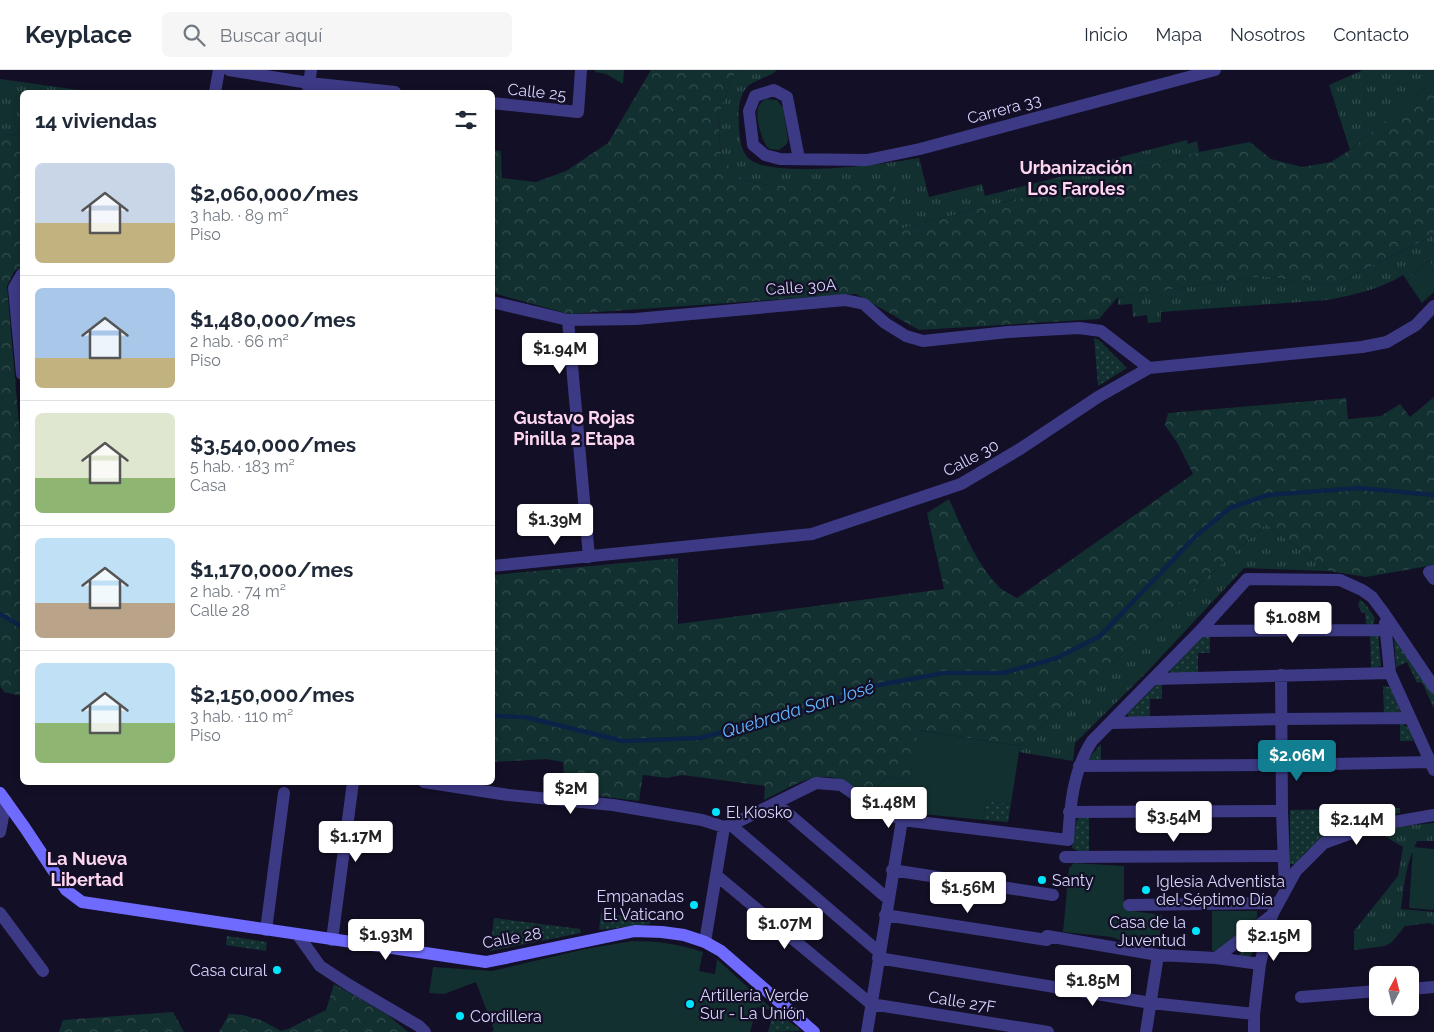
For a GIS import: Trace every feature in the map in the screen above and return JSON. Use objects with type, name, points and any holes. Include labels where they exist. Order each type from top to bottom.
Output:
[{"type":"street","points":[[215,90],[219,70]]},
{"type":"street","name":"Calle 25","points":[[495,103],[578,112],[581,70]]},
{"type":"street","name":"Carrera 33","points":[[799,159],[787,97],[774,90],[756,96],[749,111],[753,145],[765,155],[799,159],[867,160],[929,146],[1215,70]]},
{"type":"street","points":[[235,71],[378,90]]},
{"type":"street","points":[[20,278],[14,288],[20,352]]},
{"type":"street","name":"Calle 30A","points":[[495,303],[568,320],[636,319],[845,300],[864,304],[885,323],[906,336],[923,341],[999,333],[1079,328],[1101,331],[1149,368]]},
{"type":"street","name":"Calle 30","points":[[495,566],[812,534],[901,506],[961,484],[1149,368],[1362,347],[1387,342],[1416,325],[1434,306]]},
{"type":"street","points":[[568,320],[589,557]]},
{"type":"street","points":[[1434,571],[1429,572],[1434,579]]},
{"type":"street","points":[[728,826],[816,783],[841,785],[872,806],[902,820],[1068,840],[1069,812],[1079,766],[1084,753],[1092,741],[1200,631],[1247,579],[1340,580],[1362,590],[1372,597],[1384,613],[1434,687]]},
{"type":"street","points":[[1079,766],[1432,766],[1390,674],[1384,613]]},
{"type":"street","points":[[1200,631],[1386,630]]},
{"type":"street","points":[[1154,678],[1390,674]]},
{"type":"street","points":[[1281,675],[1282,811],[1285,890]]},
{"type":"street","points":[[1111,723],[1410,718]]},
{"type":"street","points":[[332,940],[353,785]]},
{"type":"street","points":[[443,785],[508,795],[612,805],[728,826],[879,955],[1151,1003],[1254,1014]]},
{"type":"street","points":[[266,930],[284,793]]},
{"type":"street","points":[[0,832],[3,797]]},
{"type":"street","name":"Calle 28","points":[[3,797],[66,890],[82,902],[486,962],[635,932],[662,932],[684,935],[705,942],[721,951],[812,1031]]},
{"type":"street","points":[[776,803],[888,899]]},
{"type":"street","points":[[1069,812],[1282,811]]},
{"type":"street","points":[[1254,1032],[1254,1014],[1260,964],[1272,915],[1296,871],[1324,843],[1371,826],[1434,815]]},
{"type":"street","points":[[867,1032],[892,870],[902,820]]},
{"type":"street","points":[[705,942],[716,875],[728,826]]},
{"type":"street","points":[[1066,857],[1283,856]]},
{"type":"street","points":[[892,870],[1054,895]]},
{"type":"street","points":[[716,875],[871,1004]]},
{"type":"street","points":[[1129,905],[1278,903]]},
{"type":"street","points":[[0,913],[43,970]]},
{"type":"street","points":[[885,915],[1158,955],[1216,958],[1260,964]]},
{"type":"street","points":[[1216,958],[1272,915]]},
{"type":"street","points":[[298,935],[320,966],[419,1026],[425,1032]]},
{"type":"street","points":[[1146,1032],[1158,955]]},
{"type":"street","points":[[1419,988],[1434,987]]},
{"type":"street","points":[[1301,997],[1369,992]]},
{"type":"street","name":"Calle 27F","points":[[871,1004],[1048,1032]]},
{"type":"green space","points":[[595,70],[624,70],[623,84],[606,74],[595,72]]},
{"type":"green space","points":[[651,70],[740,70],[733,76],[718,117],[721,157],[743,180],[773,186],[892,183],[900,229],[1199,152],[1250,142],[1271,159],[1302,167],[1331,162],[1350,150],[1434,81],[1434,235],[1332,286],[1264,276],[1118,297],[1099,319],[919,330],[856,294],[569,314],[495,294],[495,150],[501,151],[502,178],[536,182],[566,171],[608,143]]},
{"type":"green space","points":[[740,70],[777,70],[747,87],[740,101],[739,132],[741,142],[745,155],[752,161],[766,166],[785,169],[808,169],[859,166],[919,158],[929,197],[982,184],[985,196],[1091,169],[1093,164],[1187,140],[1188,144],[1197,141],[1199,152],[900,229],[773,186],[743,180],[721,157],[718,117],[733,76]]},
{"type":"green space","points":[[1363,70],[1434,70],[1434,81],[1350,150],[1329,85]]},
{"type":"green space","points":[[0,79],[79,90],[20,90],[20,135],[0,134]]},
{"type":"green space","points":[[766,99],[777,100],[783,108],[788,139],[787,144],[779,150],[769,149],[766,146],[760,130],[757,112],[761,102]]},
{"type":"green space","points":[[0,134],[20,135],[20,267],[14,272],[7,286],[20,434],[20,696],[4,692],[0,686]]},
{"type":"green space","points":[[1434,235],[1434,267],[1429,261],[1407,281],[1403,275],[1376,288],[1347,296],[1328,300],[1161,312],[1161,322],[1148,323],[1147,315],[1133,317],[1132,304],[1118,305],[1118,297],[1264,276],[1332,286]]},
{"type":"green space","points":[[1429,261],[1434,267],[1434,292],[1422,303],[1407,281]]},
{"type":"green space","points":[[1094,338],[1099,340],[1127,368],[1098,386]]},
{"type":"green space","points":[[1434,397],[1434,565],[1366,577],[1329,571],[1266,524],[1020,746],[919,730],[910,777],[902,779],[887,777],[868,796],[840,779],[816,777],[764,800],[765,786],[682,775],[667,778],[643,775],[639,801],[565,792],[563,762],[546,759],[495,762],[495,575],[678,558],[678,624],[944,589],[927,513],[949,499],[971,546],[991,579],[1000,588],[1017,598],[1193,474],[1178,444],[1165,425],[1168,413],[1346,398],[1348,419],[1381,416],[1400,404],[1410,417]]},
{"type":"green space","points":[[1266,524],[1329,571],[1244,568],[1145,674],[1075,743],[1073,761],[1019,752],[1020,746]]},
{"type":"green space","points":[[1360,600],[1375,618],[1372,626],[1366,625],[1365,613],[1361,612],[1358,605]]},
{"type":"green space","points":[[1370,633],[1378,635],[1381,666],[1371,668]]},
{"type":"green space","points":[[1203,635],[1210,635],[1210,653],[1198,653],[1198,673],[1171,673],[1169,670]]},
{"type":"green space","points":[[1396,638],[1434,693],[1434,709],[1422,682],[1417,683],[1407,662],[1396,667],[1394,640]]},
{"type":"green space","points":[[1162,681],[1162,699],[1150,699],[1150,717],[1130,718],[1127,714]]},
{"type":"green space","points":[[1383,686],[1390,687],[1401,713],[1384,714]]},
{"type":"green space","points":[[1400,723],[1410,730],[1413,741],[1400,741]]},
{"type":"green space","points":[[918,730],[1020,746],[1011,804],[986,801],[983,820],[912,813],[868,796],[887,777],[902,779],[910,777]]},
{"type":"green space","points":[[1101,744],[1101,762],[1089,762],[1089,758]]},
{"type":"green space","points":[[986,801],[1011,804],[1008,822],[983,820]]},
{"type":"green space","points":[[1400,808],[1400,813],[1371,819],[1329,835],[1316,843],[1296,864],[1290,864],[1290,810]]},
{"type":"green space","points":[[1089,816],[1089,852],[1078,851],[1072,848],[1076,822],[1079,817]]},
{"type":"green space","points":[[1434,823],[1434,841],[1417,841],[1413,849],[1406,874],[1401,909],[1434,912],[1434,925],[1430,923],[1405,926],[1392,942],[1385,946],[1354,950],[1354,931],[1398,876],[1403,847],[1376,831],[1401,826]]},
{"type":"green space","points":[[1413,847],[1434,849],[1434,910],[1409,908]]},
{"type":"green space","points":[[1074,863],[1124,866],[1124,902],[1126,910],[1162,915],[1159,945],[1122,941],[1112,937],[1063,932],[1069,868]]},
{"type":"green space","points":[[1212,911],[1257,911],[1257,918],[1217,951],[1212,951]]},
{"type":"green space","points":[[601,913],[650,919],[650,924],[599,930]]},
{"type":"green space","points":[[494,918],[580,929],[581,933],[490,951]]},
{"type":"green space","points":[[227,936],[267,942],[266,951],[226,945]]},
{"type":"green space","points":[[1257,938],[1250,958],[1238,956],[1250,943]]},
{"type":"green space","points":[[632,941],[668,944],[703,952],[699,971],[715,974],[717,959],[774,1011],[757,1007],[750,1032],[491,1032],[494,1030],[476,982],[444,994],[429,993],[433,967],[492,971],[585,949]]},
{"type":"green space","points":[[334,984],[388,1015],[408,1032],[219,1032],[229,1014],[243,1015],[263,1021],[281,1031],[288,1029],[326,1010]]},
{"type":"green space","points":[[774,1011],[798,1028],[801,1031],[768,1032]]},
{"type":"green space","points":[[173,1012],[184,1032],[59,1032],[63,1020]]},
{"type":"waterway","name":"Quebrada San José","points":[[495,716],[525,717],[623,741],[700,738],[815,708],[862,688],[944,673],[1003,673],[1057,658],[1100,636],[1197,535],[1230,508],[1268,495],[1359,488],[1434,495]]},
{"type":"waterway","name":"Quebrada San José","points":[[0,614],[20,626]]},
{"type":"place","name":"El Kiosko","points":[[716,812]]},
{"type":"place","name":"Santy","points":[[1042,880]]},
{"type":"place","name":"Iglesia Adventista del Séptimo Día","points":[[1146,890]]},
{"type":"place","name":"Empanadas El Vaticano","points":[[694,905]]},
{"type":"place","name":"Casa de la Juventud","points":[[1196,931]]},
{"type":"place","name":"Casa cural","points":[[277,970]]},
{"type":"place","name":"Artillería Verde Sur - La Unión","points":[[690,1004]]},
{"type":"place","name":"Cordillera","points":[[460,1016]]},
{"type":"district","name":"Urbanización Los Faroles","points":[[1076,177]]},
{"type":"district","name":"Gustavo Rojas Pinilla 2 Etapa","points":[[574,427]]},
{"type":"district","name":"La Nueva Libertad","points":[[87,868]]}]
